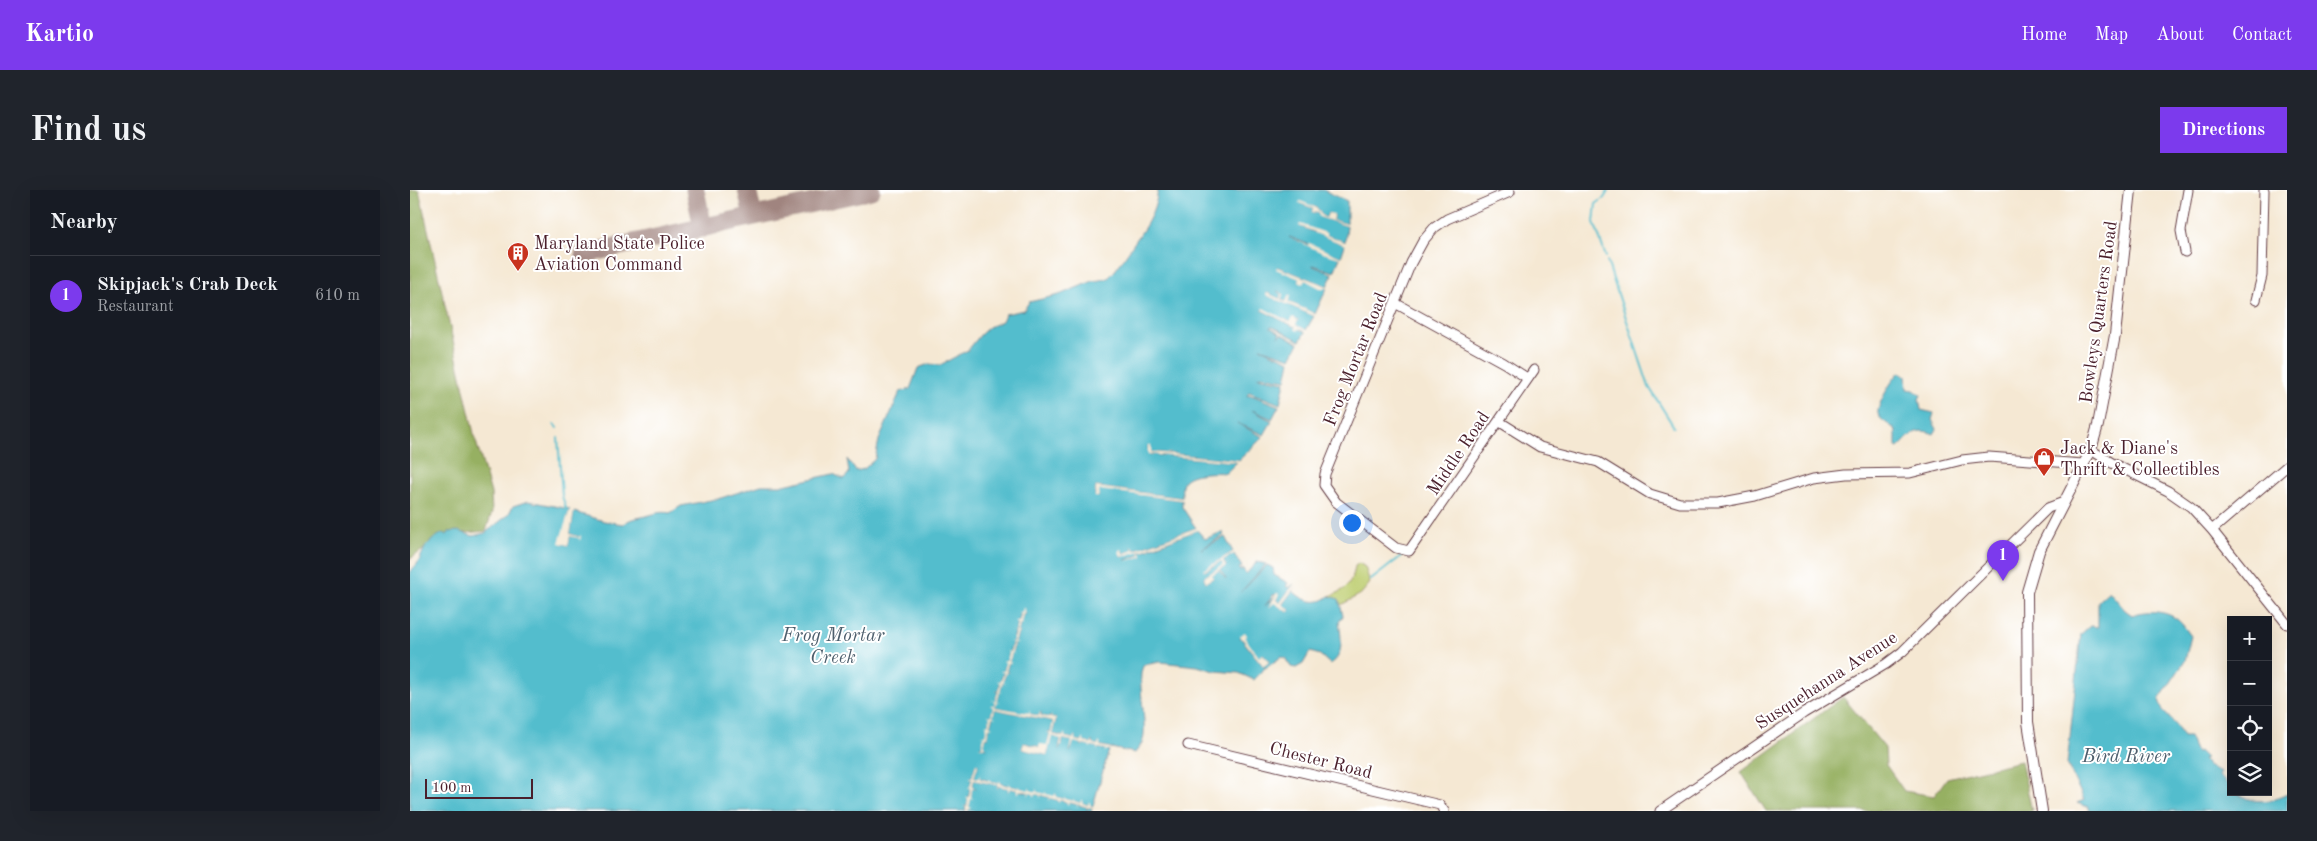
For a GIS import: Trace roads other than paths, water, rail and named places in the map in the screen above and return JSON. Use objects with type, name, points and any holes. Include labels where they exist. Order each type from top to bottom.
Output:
[{"type":"street","name":"Bowleys Quarters Road","points":[[2042,811],[2028,722],[2027,592],[2039,551],[2090,450],[2098,425],[2110,371],[2131,190]]},
{"type":"street","points":[[2184,252],[2181,231],[2188,190]]},
{"type":"street","points":[[2256,300],[2262,276],[2264,190]]},
{"type":"street","name":"Frog Mortar Road","points":[[1407,552],[1396,548],[1336,502],[1324,484],[1325,474],[1415,254],[1434,228],[1461,212],[1510,192]]},
{"type":"street","points":[[1395,303],[1504,362],[1527,378]]},
{"type":"street","name":"Middle Road","points":[[1407,552],[1412,550],[1534,370]]},
{"type":"street","points":[[1500,422],[1540,447],[1598,462],[1650,494],[1661,499],[1680,503],[1718,503],[1755,496],[1814,478],[1846,474],[1910,473],[1962,460],[1989,457],[2083,464]]},
{"type":"street","points":[[2090,450],[2181,500],[2212,530],[2287,624]]},
{"type":"street","points":[[2212,530],[2287,466]]},
{"type":"street","name":"Susquehanna Avenue","points":[[1660,811],[1804,713],[1886,664],[1921,636],[2048,508],[2064,502]]},
{"type":"street","name":"Chester Road","points":[[1188,746],[1440,805],[1444,811]]},
{"type":"water","name":"Frog Mortar Creek","points":[[1158,190],[1323,190],[1347,201],[1347,224],[1332,220],[1334,215],[1328,213],[1326,218],[1322,216],[1317,208],[1300,203],[1313,208],[1312,212],[1318,213],[1320,217],[1347,226],[1345,242],[1300,226],[1345,245],[1341,257],[1289,237],[1340,258],[1334,272],[1313,265],[1333,274],[1327,286],[1277,267],[1301,279],[1299,282],[1305,280],[1327,288],[1315,314],[1288,302],[1290,295],[1286,302],[1281,299],[1283,294],[1277,291],[1281,294],[1280,299],[1267,293],[1267,295],[1314,316],[1306,330],[1295,324],[1298,320],[1293,318],[1291,322],[1262,310],[1305,332],[1300,341],[1272,326],[1270,327],[1280,333],[1278,337],[1282,334],[1299,343],[1291,358],[1260,348],[1290,361],[1286,380],[1257,377],[1285,382],[1280,404],[1249,392],[1247,396],[1251,395],[1279,406],[1272,419],[1252,410],[1272,421],[1264,435],[1237,423],[1263,437],[1239,460],[1151,452],[1148,446],[1149,454],[1237,462],[1226,473],[1203,473],[1186,479],[1182,484],[1182,498],[1096,487],[1095,496],[1098,497],[1099,489],[1182,500],[1182,507],[1196,528],[1134,550],[1132,547],[1133,550],[1123,554],[1122,550],[1121,557],[1139,550],[1140,555],[1125,560],[1141,556],[1140,550],[1142,551],[1197,530],[1205,539],[1222,532],[1224,535],[1201,549],[1225,537],[1233,552],[1204,570],[1221,561],[1224,565],[1204,577],[1206,582],[1213,578],[1211,575],[1219,570],[1226,579],[1220,570],[1226,566],[1223,560],[1234,554],[1242,567],[1239,568],[1240,571],[1243,569],[1246,574],[1257,562],[1266,564],[1241,592],[1267,565],[1273,568],[1274,575],[1288,583],[1286,586],[1289,588],[1294,584],[1280,603],[1276,600],[1277,594],[1268,608],[1274,602],[1288,612],[1290,610],[1282,605],[1295,587],[1293,591],[1306,600],[1320,601],[1329,596],[1339,599],[1343,616],[1339,622],[1341,633],[1340,651],[1335,661],[1330,664],[1320,655],[1310,652],[1303,664],[1296,668],[1291,667],[1285,658],[1281,657],[1266,668],[1264,666],[1269,662],[1263,654],[1259,658],[1240,637],[1265,668],[1254,680],[1239,673],[1215,671],[1197,666],[1160,662],[1144,665],[1141,689],[1144,732],[1142,742],[1135,753],[1092,744],[1092,741],[1091,744],[1074,740],[1075,736],[1073,739],[1052,734],[1056,719],[1050,716],[1050,718],[1041,716],[1041,712],[1039,716],[995,707],[1006,672],[1008,672],[1006,671],[1018,633],[1020,633],[1018,632],[1023,614],[1026,614],[1021,613],[998,691],[996,691],[998,692],[982,746],[980,746],[983,747],[986,737],[989,737],[987,736],[995,709],[1053,721],[1051,732],[1048,732],[1050,733],[1048,745],[1040,747],[1024,743],[1022,749],[1047,755],[1051,736],[1061,738],[1059,750],[1063,739],[1073,741],[1070,752],[1074,741],[1082,744],[1082,746],[1083,744],[1109,750],[1093,806],[1055,797],[1056,794],[1054,797],[974,777],[978,765],[976,764],[970,778],[972,778],[967,806],[965,806],[966,811],[410,811],[410,571],[418,563],[426,546],[443,533],[447,535],[449,532],[458,531],[473,536],[485,533],[508,515],[513,506],[528,501],[570,509],[561,543],[568,545],[570,536],[579,537],[570,534],[574,512],[604,521],[623,524],[634,518],[670,513],[681,506],[721,498],[761,485],[784,485],[833,474],[844,479],[849,473],[847,459],[856,471],[864,469],[875,459],[879,440],[900,392],[910,389],[918,368],[929,364],[940,365],[968,350],[989,327],[1002,321],[1005,314],[1024,310],[1029,302],[1059,295],[1093,281],[1107,279],[1140,235],[1154,207]],"holes":[[[1277,594],[1265,606],[1273,595]]]},
{"type":"water","points":[[1900,372],[1906,376],[1907,389],[1914,390],[1921,395],[1919,399],[1921,410],[1934,413],[1932,420],[1937,429],[1934,434],[1922,431],[1917,432],[1898,448],[1896,447],[1896,431],[1881,419],[1878,410],[1886,392]]},
{"type":"water","name":"Bird River","points":[[2109,591],[2125,610],[2132,615],[2143,612],[2162,613],[2178,620],[2191,636],[2185,661],[2159,700],[2163,711],[2176,725],[2183,737],[2189,737],[2196,753],[2199,751],[2206,758],[2203,759],[2207,766],[2221,772],[2219,776],[2227,783],[2227,796],[2243,796],[2259,801],[2271,800],[2287,794],[2287,811],[2090,811],[2088,807],[2077,803],[2084,800],[2067,764],[2081,634],[2090,626],[2098,627],[2098,601]]},
{"type":"water","points":[[974,780],[998,785],[998,788],[999,786],[1009,788],[1049,797],[1049,799],[1058,800],[1058,802],[1059,800],[1087,807],[1087,810],[1088,807],[1092,808],[1091,811],[968,811],[972,788],[976,788],[972,787]]},
{"type":"waterway","name":"Frog Mortar Creek","points":[[1606,257],[1594,222],[1596,204],[1604,198],[1609,190]]},
{"type":"waterway","name":"Frog Mortar Creek","points":[[1607,261],[1649,387],[1674,427]]},
{"type":"waterway","points":[[554,424],[557,428]]},
{"type":"waterway","points":[[558,438],[562,496],[566,508]]},
{"type":"waterway","points":[[1371,580],[1403,555]]},
{"type":"place","name":"Maryland State Police Aviation Command","points":[[518,272]]},
{"type":"place","name":"Jack & Diane's Thrift & Collectibles","points":[[2044,477]]},
{"type":"place","name":"Skipjack's Crab Deck","points":[[2003,581]]}]
